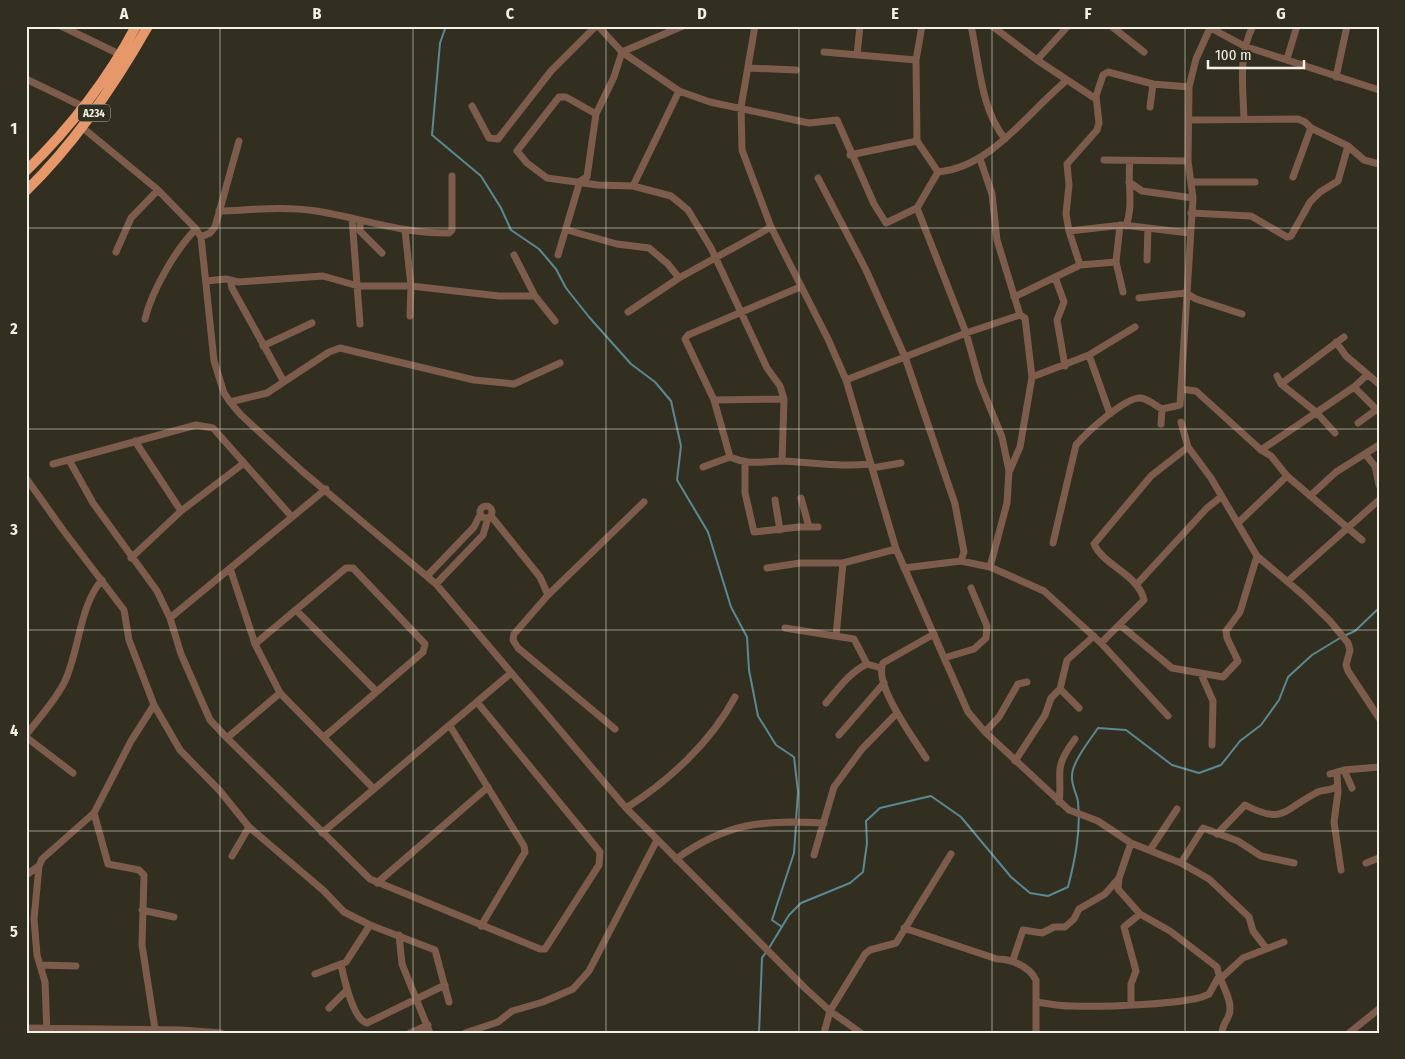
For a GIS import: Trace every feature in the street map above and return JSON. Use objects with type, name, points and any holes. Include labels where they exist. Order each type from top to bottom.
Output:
[{"type":"highway","name":"A234","points":[[26,171],[54,144],[84,107],[136,26]]},
{"type":"highway","name":"A234","points":[[26,191],[83,128],[120,75],[148,26]]},
{"type":"street","points":[[60,26],[119,54]]},
{"type":"street","points":[[472,106],[489,138],[498,139],[551,71],[597,26],[622,52],[679,90],[710,102],[741,107],[809,123],[837,120],[850,155],[874,204],[886,223],[917,208],[938,172]]},
{"type":"street","points":[[558,255],[580,182],[587,177],[596,114],[614,76],[622,52],[682,26]]},
{"type":"street","points":[[755,26],[741,107],[742,150],[771,227],[828,339],[846,380],[896,549],[968,712],[985,732],[1069,810],[1098,821],[1131,843],[1181,863],[1209,879],[1249,917],[1253,931],[1266,948]]},
{"type":"street","points":[[857,55],[860,26]]},
{"type":"street","points":[[922,26],[916,60],[918,141],[938,172]]},
{"type":"street","points":[[971,26],[985,102],[993,124],[1005,139]]},
{"type":"street","points":[[993,26],[1037,60],[1096,96]]},
{"type":"street","points":[[1037,60],[1068,26]]},
{"type":"street","points":[[1111,26],[1144,52]]},
{"type":"street","points":[[1244,119],[1244,46],[1253,26]]},
{"type":"street","points":[[1287,60],[1297,26]]},
{"type":"street","points":[[1336,77],[1347,26]]},
{"type":"street","points":[[1053,543],[1076,445],[1086,434],[1110,414],[1140,398],[1162,409],[1179,406],[1189,233],[1193,198],[1193,182],[1188,161],[1189,87],[1196,59],[1208,27],[1244,46],[1379,90]]},
{"type":"street","points":[[824,52],[916,60]]},
{"type":"street","points":[[748,68],[796,70]]},
{"type":"street","points":[[1080,265],[1069,231],[1066,214],[1069,185],[1067,164],[1096,130],[1099,123],[1096,96],[1103,75],[1108,72],[1153,84],[1189,87]]},
{"type":"street","points":[[26,79],[84,107]]},
{"type":"street","points":[[938,172],[951,171],[980,159],[1005,139],[1044,98],[1067,80]]},
{"type":"street","points":[[1150,107],[1153,84]]},
{"type":"street","points":[[633,186],[679,90]]},
{"type":"street","points":[[596,114],[566,97],[560,97],[517,149],[527,163],[547,178],[598,185],[633,186],[671,196],[688,210],[711,248],[714,259],[767,368],[780,386],[784,399],[782,461]]},
{"type":"street","points":[[1189,120],[1298,119],[1305,122],[1311,128],[1348,146],[1364,160],[1379,164]]},
{"type":"street","points":[[83,128],[158,190],[196,229],[200,237],[214,361],[224,393],[241,415],[302,471],[436,584],[511,674],[596,770],[626,808],[830,1011],[861,1033]]},
{"type":"street","points":[[1293,176],[1311,128]]},
{"type":"street","points":[[200,237],[215,227],[239,140]]},
{"type":"street","points":[[850,155],[918,141]]},
{"type":"street","points":[[1191,214],[1251,216],[1287,236],[1291,236],[1310,202],[1320,192],[1338,181],[1348,146]]},
{"type":"street","points":[[980,159],[992,194],[997,240],[1020,314],[1025,318],[1032,377],[1020,447],[1010,471]]},
{"type":"street","points":[[1104,160],[1188,161]]},
{"type":"street","points":[[1123,292],[1116,262],[1123,226],[1130,215],[1133,190],[1129,182],[1130,161]]},
{"type":"street","points":[[219,211],[288,208],[315,211],[405,230],[449,233],[452,230],[452,176]]},
{"type":"street","points":[[818,178],[866,270],[905,356],[955,504],[964,552],[961,561]]},
{"type":"street","points":[[1193,182],[1255,182]]},
{"type":"street","points":[[116,252],[131,218],[158,190]]},
{"type":"street","points":[[1133,190],[1174,197],[1193,198]]},
{"type":"street","points":[[917,208],[966,332],[980,383],[1002,437],[1010,471],[1008,503],[990,567]]},
{"type":"street","points":[[356,219],[360,231],[382,253]]},
{"type":"street","points":[[356,219],[360,324]]},
{"type":"street","points":[[1069,231],[1123,226],[1189,233]]},
{"type":"street","points":[[628,312],[678,278],[771,227]]},
{"type":"street","points":[[1147,260],[1148,228]]},
{"type":"street","points":[[145,319],[169,266],[186,239],[196,229]]},
{"type":"street","points":[[405,230],[411,286],[410,316]]},
{"type":"street","points":[[567,230],[617,244],[649,248],[668,264],[678,278]]},
{"type":"street","points":[[514,255],[535,296],[555,321]]},
{"type":"street","points":[[1014,297],[1080,265],[1116,262]]},
{"type":"street","points":[[206,281],[230,280],[238,282],[323,276],[358,286],[411,286],[498,296],[535,296]]},
{"type":"street","points":[[1055,277],[1064,302],[1057,320],[1064,366]]},
{"type":"street","points":[[230,280],[232,288],[284,382]]},
{"type":"street","points":[[730,457],[714,400],[685,339],[688,335],[800,286]]},
{"type":"street","points":[[1140,298],[1186,293],[1196,299],[1242,314]]},
{"type":"street","points":[[846,380],[966,332],[1020,314]]},
{"type":"street","points":[[263,346],[312,323]]},
{"type":"street","points":[[1032,377],[1088,355],[1135,327]]},
{"type":"street","points":[[1281,384],[1344,337]]},
{"type":"street","points":[[1336,342],[1346,356],[1379,384]]},
{"type":"street","points":[[230,402],[267,393],[329,352],[340,348],[474,380],[514,384],[560,363]]},
{"type":"street","points":[[1088,355],[1110,414]]},
{"type":"street","points":[[1261,450],[1354,387],[1367,375]]},
{"type":"street","points":[[1277,376],[1281,384],[1316,412],[1335,433]]},
{"type":"street","points":[[1354,387],[1377,411],[1358,422]]},
{"type":"street","points":[[1181,389],[1196,391],[1261,450],[1271,456],[1287,476],[1362,540]]},
{"type":"street","points":[[714,400],[784,399]]},
{"type":"street","points":[[1161,424],[1162,409]]},
{"type":"street","points":[[1181,422],[1188,447],[1211,478],[1257,556],[1288,580],[1330,621],[1348,643],[1350,650],[1346,665],[1348,671],[1379,718]]},
{"type":"street","points":[[53,464],[135,440],[196,425],[204,426],[213,428],[292,517]]},
{"type":"street","points":[[135,440],[181,511]]},
{"type":"street","points":[[1310,496],[1336,472],[1379,445]]},
{"type":"street","points":[[1101,643],[1143,603],[1143,597],[1137,584],[1123,574],[1094,544],[1151,476],[1188,447]]},
{"type":"street","points":[[1365,454],[1375,466],[1379,485]]},
{"type":"street","points":[[703,467],[730,457],[745,463],[782,461],[871,466],[900,463]]},
{"type":"street","points":[[69,460],[93,503],[131,558],[157,590],[170,618],[180,654],[210,720],[227,738],[370,879],[540,950],[545,949],[594,873],[601,858],[596,845],[477,702]]},
{"type":"street","points":[[131,558],[181,511],[244,463]]},
{"type":"street","points":[[745,463],[745,493],[754,532],[818,527]]},
{"type":"street","points":[[1238,523],[1287,476]]},
{"type":"street","points":[[26,478],[62,530],[124,610],[129,640],[154,705],[180,750],[220,791],[249,827],[324,892],[344,912],[370,925],[436,950],[449,1002]]},
{"type":"street","points":[[170,618],[326,490]]},
{"type":"street","points":[[1137,584],[1206,508],[1222,497]]},
{"type":"street","points":[[801,498],[808,527]]},
{"type":"street","points":[[775,500],[780,530]]},
{"type":"street","points":[[1288,580],[1379,500]]},
{"type":"street","points":[[615,729],[518,648],[513,640],[514,634],[548,595],[644,502]]},
{"type":"street","points":[[427,576],[474,527],[481,508],[487,506],[492,510],[483,535],[436,584]]},
{"type":"street","points":[[480,515],[490,517],[540,577],[548,595]]},
{"type":"street","points":[[767,568],[800,563],[843,563],[896,549]]},
{"type":"street","points":[[1120,625],[1172,668],[1223,677],[1238,661],[1226,632],[1240,612],[1257,556]]},
{"type":"street","points":[[904,568],[961,561],[990,567],[1044,591],[1101,643],[1168,716]]},
{"type":"street","points":[[836,636],[843,563]]},
{"type":"street","points":[[230,568],[255,644],[280,692],[374,789]]},
{"type":"street","points":[[255,644],[346,568],[353,568],[425,644],[423,652],[324,738]]},
{"type":"street","points":[[73,773],[26,736],[65,682],[75,656],[92,594],[102,580]]},
{"type":"street","points":[[944,658],[974,648],[986,638],[987,626],[971,588]]},
{"type":"street","points":[[296,610],[376,691]]},
{"type":"street","points":[[785,628],[854,639],[867,664],[881,668]]},
{"type":"street","points":[[926,758],[897,713],[884,683],[881,668],[883,663],[934,634]]},
{"type":"street","points":[[1015,761],[1045,715],[1051,698],[1060,689],[1067,660],[1094,636]]},
{"type":"street","points":[[826,703],[846,679],[867,664]]},
{"type":"street","points":[[322,833],[511,674]]},
{"type":"street","points":[[1201,674],[1213,701],[1212,745]]},
{"type":"street","points":[[985,732],[999,717],[1018,684],[1027,682]]},
{"type":"street","points":[[838,735],[884,683]]},
{"type":"street","points":[[1060,689],[1079,708]]},
{"type":"street","points":[[227,738],[280,692]]},
{"type":"street","points":[[626,808],[648,794],[702,744],[723,718],[735,697]]},
{"type":"street","points":[[47,1031],[44,982],[38,955],[34,920],[39,866],[42,859],[94,814],[131,741],[154,705]]},
{"type":"street","points":[[814,855],[834,787],[862,749],[897,713]]},
{"type":"street","points":[[450,726],[524,846],[525,852],[481,926]]},
{"type":"street","points":[[1059,802],[1062,788],[1060,768],[1066,751],[1074,739]]},
{"type":"street","points":[[1341,870],[1334,822],[1338,786],[1334,774],[1344,770],[1379,767]]},
{"type":"street","points":[[1344,770],[1352,788]]},
{"type":"street","points":[[1217,834],[1245,805],[1260,813],[1282,814],[1316,793],[1335,789],[1338,786]]},
{"type":"street","points":[[377,883],[488,787]]},
{"type":"street","points":[[1150,850],[1177,809]]},
{"type":"street","points":[[94,814],[108,864],[142,872],[144,966],[154,1031]]},
{"type":"street","points":[[676,859],[700,842],[715,835],[772,821],[824,823]]},
{"type":"street","points":[[232,856],[249,827]]},
{"type":"street","points":[[1181,863],[1203,828],[1238,841],[1261,856],[1294,864]]},
{"type":"street","points":[[465,1033],[498,1022],[512,1011],[543,1002],[573,989],[594,964],[657,840]]},
{"type":"street","points":[[1131,843],[1119,878],[1118,889],[1140,914],[1170,931],[1217,967],[1218,982],[1224,990],[1230,1014],[1224,1024],[1222,1033]]},
{"type":"street","points":[[824,1033],[830,1011],[865,954],[870,950],[896,943],[950,854]]},
{"type":"street","points":[[1366,863],[1379,858]]},
{"type":"street","points":[[26,875],[39,866]]},
{"type":"street","points":[[1013,960],[1023,930],[1042,933],[1054,927],[1065,926],[1074,919],[1079,909],[1104,894],[1119,878]]},
{"type":"street","points":[[142,910],[174,917]]},
{"type":"street","points":[[1131,1004],[1131,984],[1136,971],[1124,927],[1140,914]]},
{"type":"street","points":[[315,974],[346,962],[370,925]]},
{"type":"street","points":[[904,928],[997,959],[1013,960],[1035,976],[1037,1002],[1036,1033]]},
{"type":"street","points":[[399,935],[402,964],[429,1029],[410,1033]]},
{"type":"street","points":[[1037,1002],[1070,1006],[1131,1004],[1200,998],[1209,994],[1218,982],[1243,958],[1284,942]]},
{"type":"street","points":[[41,965],[76,966]]},
{"type":"street","points":[[341,965],[347,990],[360,1020],[367,1023],[445,984]]},
{"type":"street","points":[[329,1008],[347,990]]},
{"type":"street","points":[[1349,1033],[1379,1009]]},
{"type":"street","points":[[26,1028],[47,1031],[217,1032]]},
{"type":"waterway","points":[[446,26],[440,43],[432,135],[481,176],[501,208],[511,230],[539,249],[556,269],[566,288],[589,317],[631,364],[655,382],[671,401],[681,446],[677,480],[708,532],[731,607],[747,637],[749,670],[758,716],[776,745],[794,757],[798,792],[796,820]]},
{"type":"waterway","points":[[1344,636],[1355,631],[1379,608]]},
{"type":"waterway","points":[[769,948],[789,915],[801,903],[850,883],[863,872],[867,843],[866,821],[880,808],[931,796],[961,817],[1011,877],[1030,893],[1048,896],[1068,887],[1075,856],[1079,824],[1078,802],[1072,779],[1073,770],[1082,751],[1098,728],[1126,730],[1172,765],[1199,773],[1221,765],[1240,741],[1261,725],[1279,700],[1288,677],[1312,655],[1340,638]]},
{"type":"waterway","points":[[782,927],[772,920],[794,853],[796,825]]},
{"type":"waterway","points":[[759,1033],[762,958],[766,952]]}]
